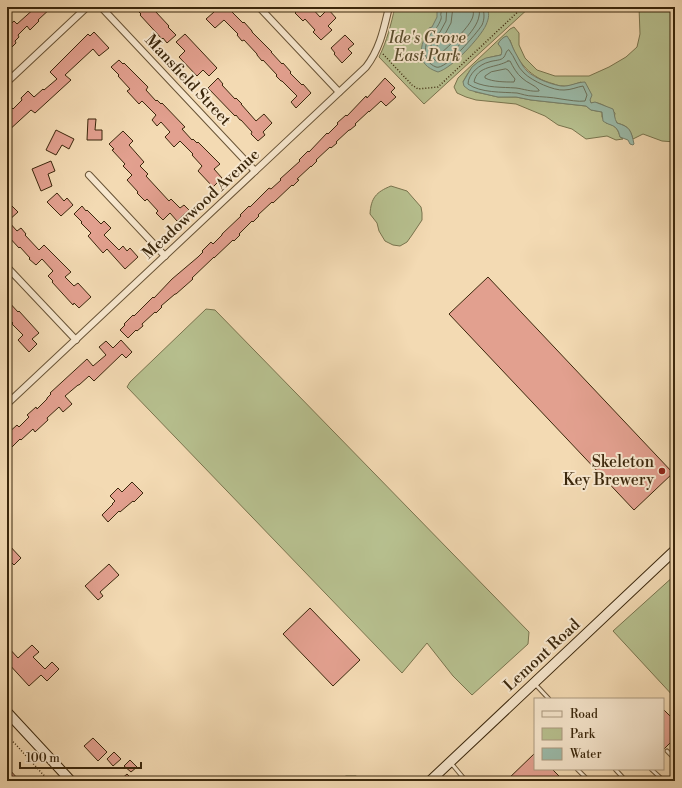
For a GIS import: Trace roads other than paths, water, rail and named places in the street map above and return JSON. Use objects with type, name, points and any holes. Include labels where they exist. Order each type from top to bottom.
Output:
[{"type":"main road","name":"Lemont Road","points":[[430,781],[675,550]]},
{"type":"main road","points":[[7,712],[71,781]]},
{"type":"street","points":[[7,82],[87,7]]},
{"type":"street","name":"Mansfield Street","points":[[101,7],[256,171]]},
{"type":"street","points":[[259,7],[339,92]]},
{"type":"street","name":"Meadowwood Avenue","points":[[7,404],[166,256],[366,66],[372,59],[377,49],[389,7]]},
{"type":"street","points":[[89,175],[166,256]]},
{"type":"street","points":[[7,267],[76,340]]},
{"type":"lane","points":[[534,683],[548,698]]},
{"type":"lane","points":[[667,751],[675,759]]},
{"type":"lane","points":[[450,762],[466,781]]},
{"type":"lane","points":[[578,770],[589,781]]},
{"type":"lane","points":[[616,770],[626,781]]},
{"type":"lane","points":[[652,770],[664,781]]},
{"type":"water","points":[[439,7],[486,7],[489,16],[483,31],[472,45],[451,65],[438,72],[430,69],[425,64],[421,54],[423,41],[429,28],[432,27],[437,17]]},
{"type":"water","points":[[507,36],[524,67],[527,71],[539,79],[561,86],[585,82],[592,95],[590,100],[591,103],[595,102],[613,109],[617,123],[625,126],[629,130],[634,144],[630,144],[628,140],[620,137],[615,127],[603,121],[602,112],[591,110],[586,106],[516,97],[498,97],[469,90],[464,86],[463,82],[472,67],[486,58],[501,55],[502,52],[498,44],[504,37]]},
{"type":"place","name":"Skeleton Key Brewery","points":[[662,471]]},
{"type":"park label","name":"Ide's Grove East Park","points":[[427,47]]}]
